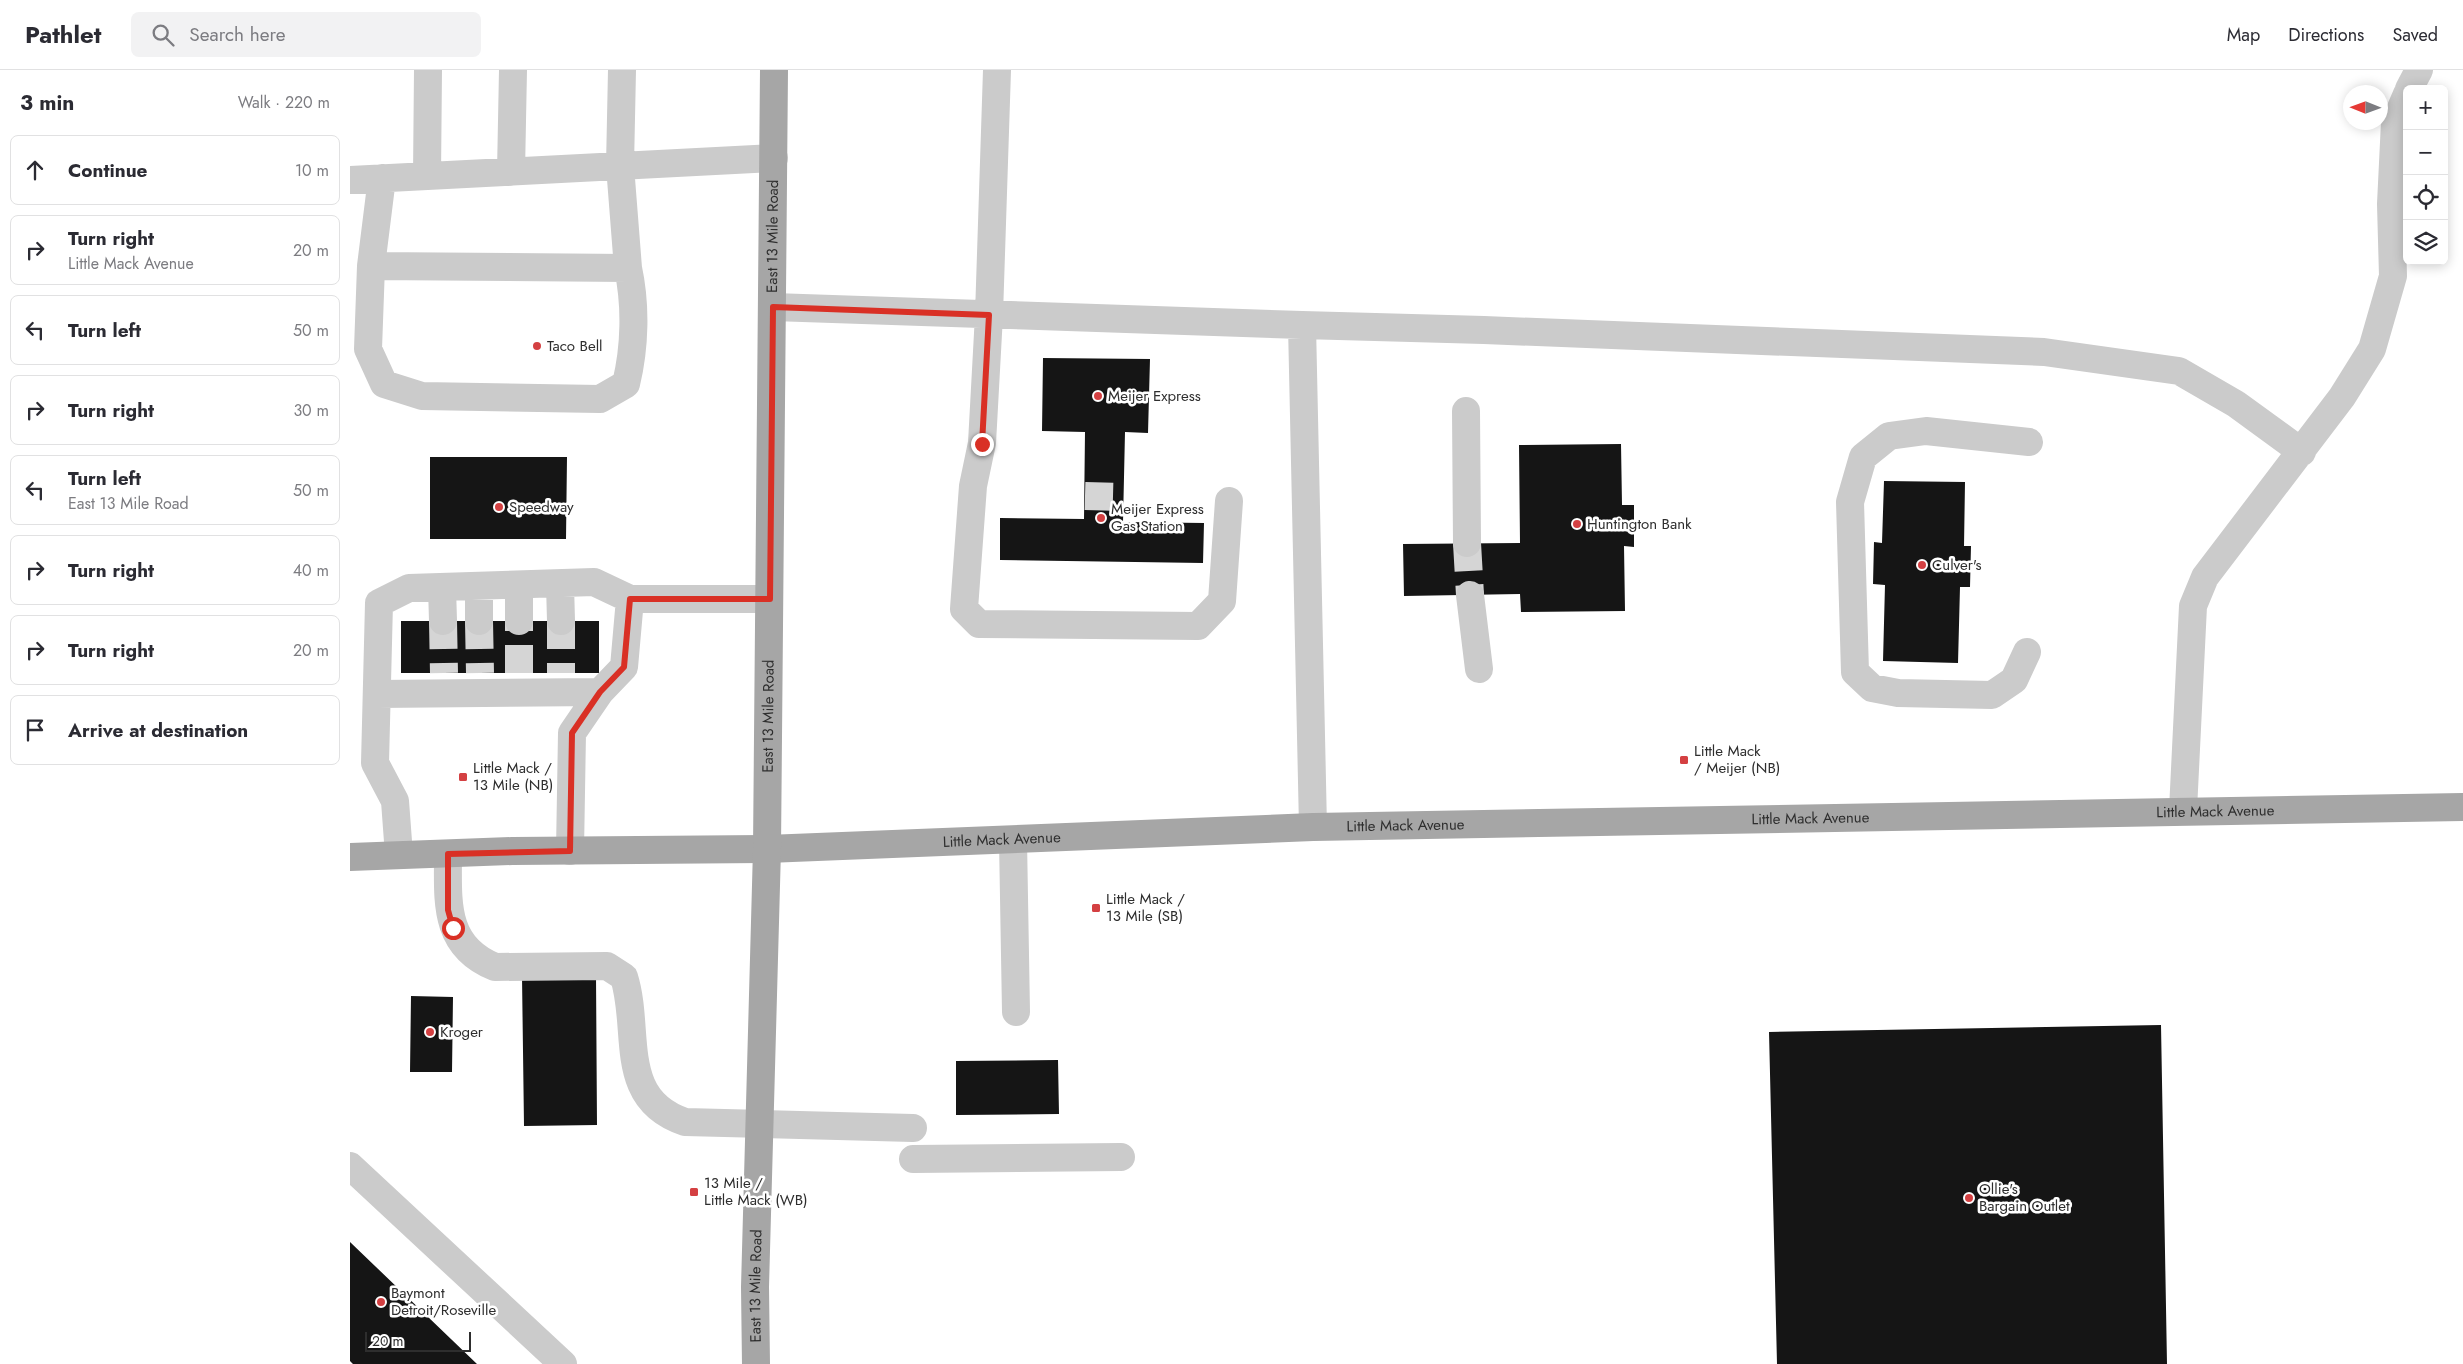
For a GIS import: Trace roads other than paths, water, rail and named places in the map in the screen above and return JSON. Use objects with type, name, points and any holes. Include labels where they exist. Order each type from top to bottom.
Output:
[{"type":"main road","name":"East 13 Mile Road","points":[[756,1364],[755,1287],[768,849],[774,70]]},
{"type":"main road","name":"Little Mack Avenue","points":[[350,857],[570,851],[768,849],[1313,827],[2183,810],[2463,807]]},
{"type":"lane","points":[[427,176],[428,70]]},
{"type":"lane","points":[[511,172],[513,70]]},
{"type":"lane","points":[[382,178],[371,266],[368,349],[384,384],[422,396],[600,399],[626,384],[633,355],[632,287],[628,268],[620,166],[622,70]]},
{"type":"lane","points":[[997,70],[989,315],[982,444],[973,486],[964,609],[979,624],[1198,626],[1222,601],[1229,501]]},
{"type":"lane","points":[[2411,85],[2420,70]]},
{"type":"lane","points":[[2183,810],[2193,606],[2205,577],[2302,452],[2342,397],[2372,348],[2393,276],[2391,204],[2395,122],[2403,103]]},
{"type":"lane","points":[[350,180],[774,158]]},
{"type":"lane","points":[[371,266],[628,268]]},
{"type":"lane","points":[[773,307],[1302,326],[1484,330],[2044,352],[2179,371],[2236,404],[2302,452]]},
{"type":"lane","points":[[1302,326],[1313,827]]},
{"type":"lane","points":[[1466,411],[1467,543]]},
{"type":"lane","points":[[2027,652],[2014,680],[1992,695],[1898,693],[1872,688],[1855,672],[1850,502],[1863,457],[1889,436],[1926,431],[2029,442]]},
{"type":"lane","points":[[399,855],[395,801],[375,763],[379,603],[409,588],[594,582],[630,599],[770,599]]},
{"type":"lane","points":[[560,584],[561,621]]},
{"type":"lane","points":[[519,585],[520,621]]},
{"type":"lane","points":[[479,586],[479,621]]},
{"type":"lane","points":[[442,587],[443,621]]},
{"type":"lane","points":[[1470,595],[1479,669]]},
{"type":"lane","points":[[570,851],[572,733],[600,692],[624,667],[630,599]]},
{"type":"lane","points":[[376,694],[443,683],[561,682],[600,692]]},
{"type":"lane","points":[[1012,840],[1016,1012]]},
{"type":"lane","points":[[448,854],[448,910],[462,944],[478,960],[494,967],[607,966],[624,977],[630,997],[632,1042],[638,1076],[645,1092],[667,1116],[685,1122],[913,1128]]},
{"type":"lane","points":[[913,1159],[1121,1158]]},
{"type":"lane","points":[[350,1166],[562,1364]]},
{"type":"tunnel","points":[[1085,496],[1124,497]]},
{"type":"tunnel","points":[[1467,543],[1470,595]]},
{"type":"tunnel","points":[[443,621],[444,673]]},
{"type":"tunnel","points":[[479,621],[480,673]]},
{"type":"tunnel","points":[[519,621],[519,673]]},
{"type":"tunnel","points":[[561,621],[561,673]]},
{"type":"place","name":"Taco Bell","points":[[537,346]]},
{"type":"place","name":"Meijer Express","points":[[1098,396]]},
{"type":"place","name":"Speedway","points":[[499,507]]},
{"type":"place","name":"Meijer Express Gas Station","points":[[1101,518]]},
{"type":"place","name":"Huntington Bank","points":[[1577,524]]},
{"type":"place","name":"Culver's","points":[[1922,565]]},
{"type":"place","name":"Little Mack / Meijer (NB)","points":[[1684,760]]},
{"type":"place","name":"Little Mack / 13 Mile (NB)","points":[[463,777]]},
{"type":"place","name":"Little Mack / 13 Mile (SB)","points":[[1096,908]]},
{"type":"place","name":"Kroger","points":[[430,1032]]},
{"type":"place","name":"13 Mile / Little Mack (WB)","points":[[694,1192]]},
{"type":"place","name":"Ollie's Bargain Outlet","points":[[1969,1198]]},
{"type":"place","name":"Baymont Detroit/Roseville","points":[[381,1302]]}]
